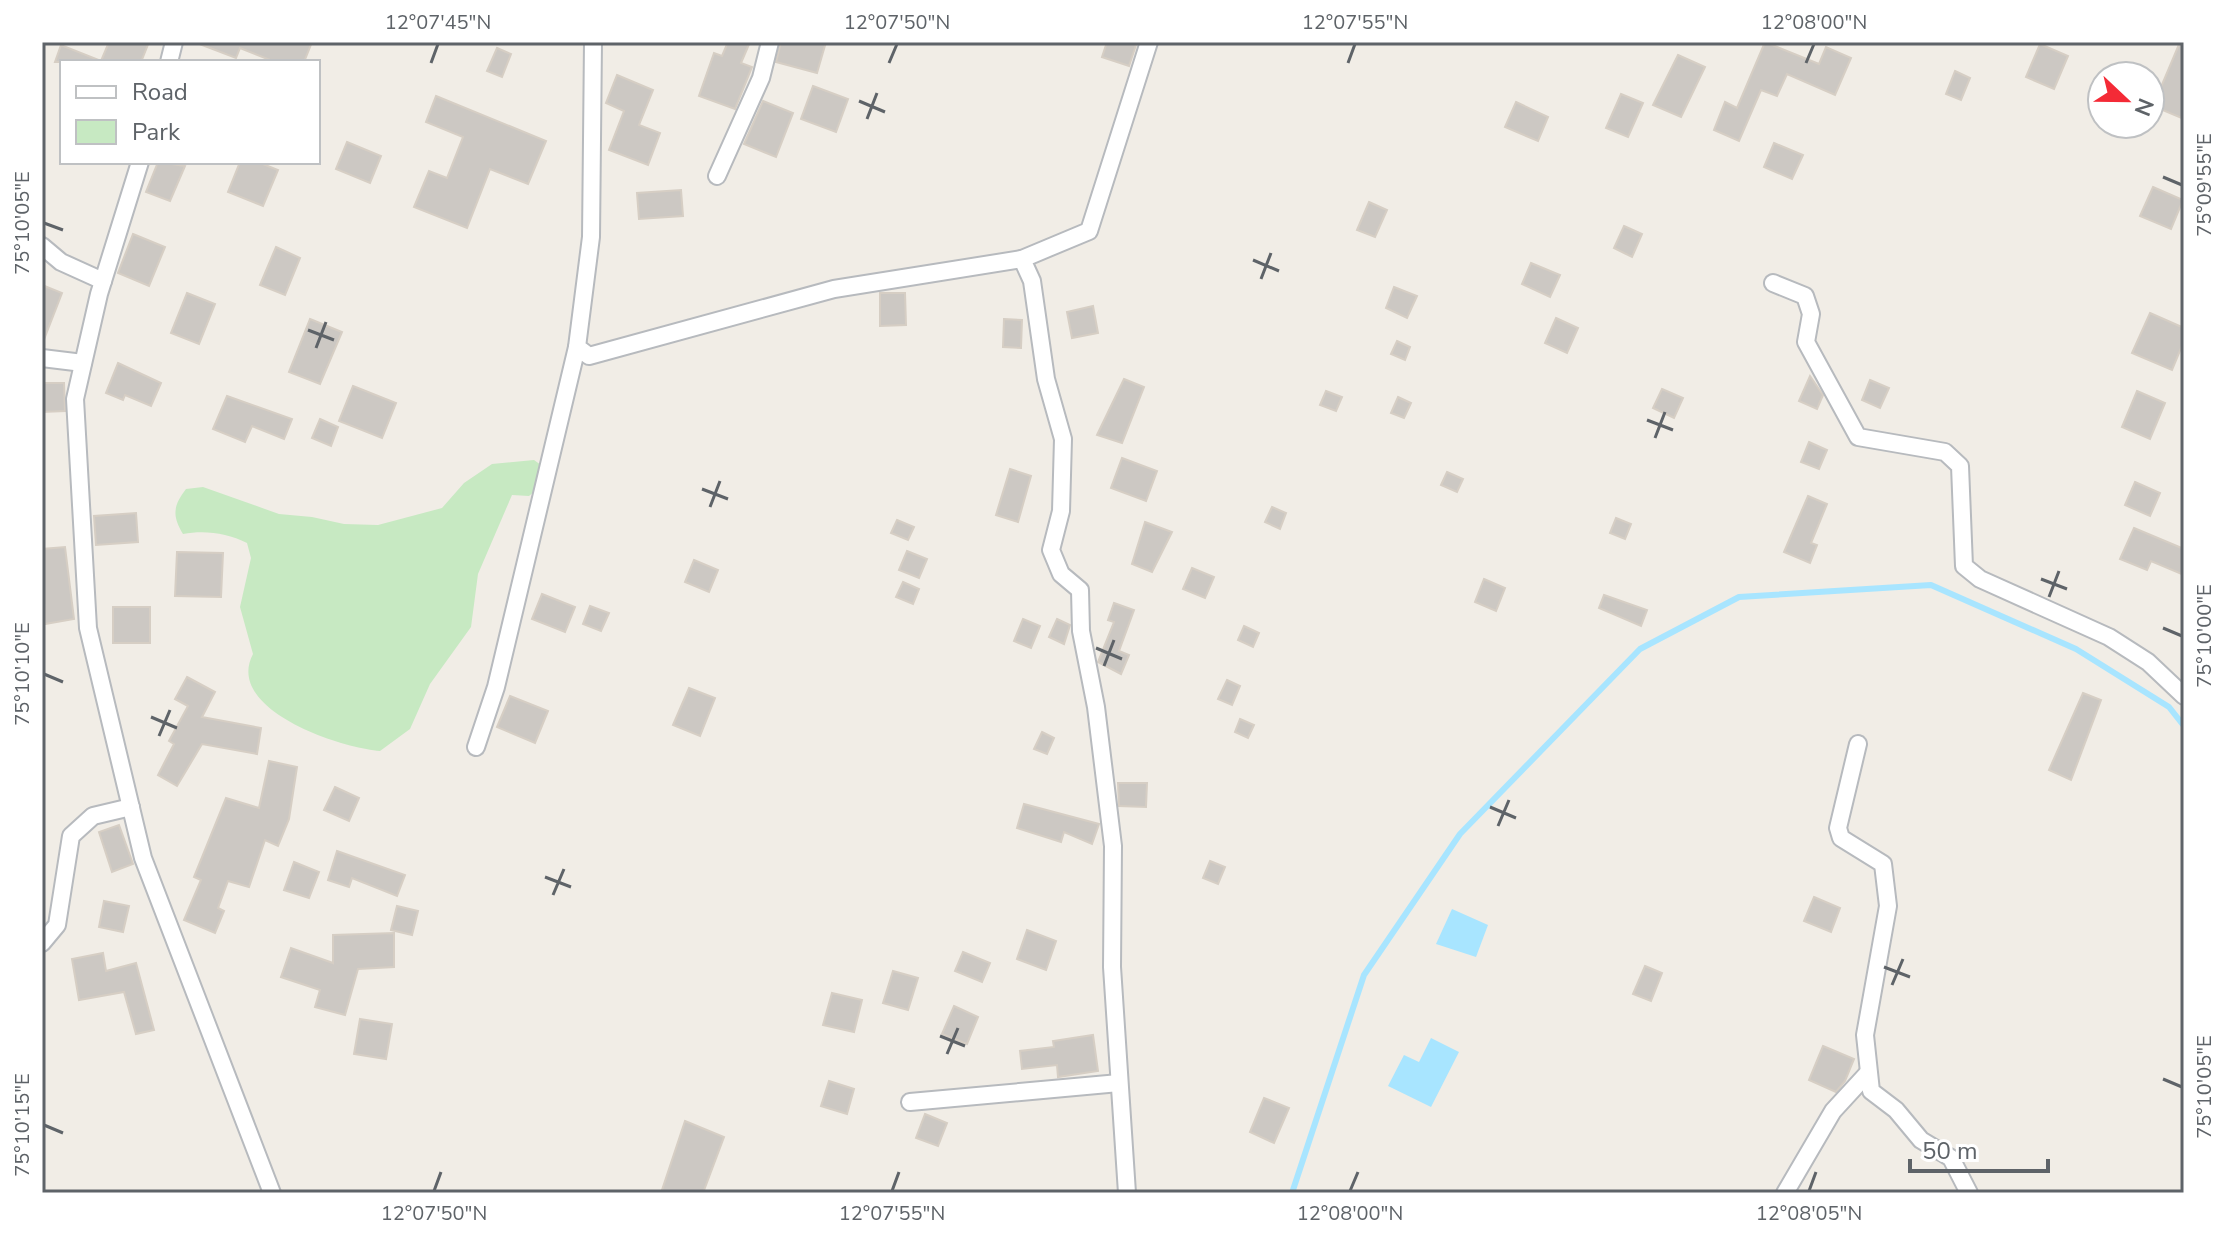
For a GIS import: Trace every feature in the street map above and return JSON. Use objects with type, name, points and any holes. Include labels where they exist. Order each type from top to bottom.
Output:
[{"type":"street","points":[[476,747],[496,687],[577,347],[591,237],[593,42]]},
{"type":"street","points":[[717,176],[761,78],[770,42]]},
{"type":"street","points":[[577,347],[589,356],[834,289],[1022,259],[1089,231],[1149,42]]},
{"type":"street","points":[[139,164],[103,281],[75,399],[88,628],[143,858],[272,1193]]},
{"type":"street","points":[[42,246],[61,262],[103,281]]},
{"type":"street","points":[[1022,259],[1032,281],[1046,379],[1063,439],[1061,511],[1051,550],[1061,574],[1080,590],[1081,631],[1096,707],[1113,846],[1112,967],[1127,1193]]},
{"type":"street","points":[[1773,283],[1805,296],[1811,314],[1806,342],[1858,437],[1945,452],[1960,466],[1964,566],[1980,579],[2109,637],[2148,662],[2184,696]]},
{"type":"street","points":[[42,358],[83,363]]},
{"type":"street","points":[[1858,744],[1838,828],[1841,838],[1883,864],[1888,906],[1865,1035],[1871,1091],[1896,1110],[1921,1140],[1951,1158],[1969,1193]]},
{"type":"street","points":[[42,943],[57,925],[71,836],[93,816],[131,807]]},
{"type":"street","points":[[1785,1193],[1833,1111],[1867,1074]]},
{"type":"street","points":[[910,1102],[1119,1083]]},
{"type":"green space","points":[[534,460],[541,465],[536,490],[529,496],[512,495],[478,574],[471,627],[430,684],[410,729],[380,751],[362,748],[290,722],[255,692],[248,674],[253,654],[240,607],[251,558],[247,543],[216,533],[183,534],[176,511],[186,489],[203,487],[279,514],[344,524],[378,525],[442,508],[464,483],[492,464]]},
{"type":"water","points":[[1452,909],[1488,925],[1476,957],[1436,944]]},
{"type":"water","points":[[1431,1038],[1459,1052],[1431,1107],[1388,1086],[1404,1055],[1419,1062]]},
{"type":"building","points":[[109,42],[149,42],[142,60],[101,60]]},
{"type":"building","points":[[312,42],[305,60],[270,60],[240,48],[236,58],[197,43]]},
{"type":"building","points":[[728,42],[750,42],[741,63],[752,67],[735,109],[699,96],[714,53],[722,56]]},
{"type":"building","points":[[781,42],[826,42],[817,73],[776,62]]},
{"type":"building","points":[[1107,42],[1137,42],[1129,66],[1102,57]]},
{"type":"building","points":[[1765,42],[1819,64],[1826,47],[1851,58],[1835,95],[1787,74],[1777,96],[1761,90],[1739,141],[1714,130],[1725,102],[1737,108]]},
{"type":"building","points":[[2180,42],[2184,42],[2184,119],[2166,111],[2166,75]]},
{"type":"building","points":[[2040,44],[2068,56],[2054,89],[2026,77]]},
{"type":"building","points":[[61,45],[98,60],[55,62]]},
{"type":"building","points":[[497,48],[511,54],[502,77],[487,71]]},
{"type":"building","points":[[1678,55],[1705,67],[1681,117],[1653,105]]},
{"type":"building","points":[[1955,71],[1970,78],[1961,100],[1946,94]]},
{"type":"building","points":[[617,75],[653,90],[639,125],[660,133],[648,165],[609,150],[624,111],[606,103]]},
{"type":"building","points":[[813,86],[848,99],[836,132],[801,119]]},
{"type":"building","points":[[1621,94],[1643,103],[1628,137],[1606,128]]},
{"type":"building","points":[[436,96],[546,141],[528,184],[490,169],[467,228],[414,207],[429,171],[447,178],[463,137],[426,122]]},
{"type":"building","points":[[763,101],[793,113],[776,157],[744,144]]},
{"type":"building","points":[[1516,102],[1548,117],[1538,141],[1505,127]]},
{"type":"building","points":[[347,142],[381,156],[370,183],[336,169]]},
{"type":"building","points":[[1774,143],[1803,155],[1792,179],[1764,167]]},
{"type":"building","points":[[157,164],[185,166],[170,201],[146,192]]},
{"type":"building","points":[[239,164],[263,164],[278,170],[263,206],[228,192]]},
{"type":"building","points":[[2153,187],[2183,200],[2171,229],[2140,216]]},
{"type":"building","points":[[681,190],[683,216],[639,219],[637,193]]},
{"type":"building","points":[[1369,202],[1387,210],[1375,237],[1357,230]]},
{"type":"building","points":[[1624,226],[1642,234],[1632,257],[1614,248]]},
{"type":"building","points":[[133,234],[165,247],[149,286],[118,273]]},
{"type":"building","points":[[276,247],[300,258],[285,295],[260,285]]},
{"type":"building","points":[[1531,263],[1560,275],[1550,297],[1522,284]]},
{"type":"building","points":[[42,285],[62,293],[43,342],[42,342]]},
{"type":"building","points":[[1394,287],[1417,296],[1407,318],[1386,308]]},
{"type":"building","points":[[187,293],[215,304],[199,344],[171,333]]},
{"type":"building","points":[[880,293],[905,293],[906,325],[880,326]]},
{"type":"building","points":[[1093,306],[1098,333],[1072,338],[1067,312]]},
{"type":"building","points":[[2150,313],[2184,328],[2184,341],[2172,370],[2132,353]]},
{"type":"building","points":[[1556,318],[1578,328],[1567,353],[1545,343]]},
{"type":"building","points":[[310,319],[342,332],[320,384],[289,372]]},
{"type":"building","points":[[1004,319],[1022,320],[1021,348],[1003,347]]},
{"type":"building","points":[[1397,341],[1410,347],[1405,360],[1391,354]]},
{"type":"building","points":[[118,363],[161,383],[151,406],[125,395],[123,400],[106,393]]},
{"type":"building","points":[[1810,376],[1823,395],[1817,409],[1799,401]]},
{"type":"building","points":[[1124,379],[1144,387],[1122,443],[1097,435]]},
{"type":"building","points":[[1870,380],[1889,388],[1880,408],[1862,400]]},
{"type":"building","points":[[42,383],[64,383],[65,411],[42,412]]},
{"type":"building","points":[[353,386],[396,403],[382,438],[339,421]]},
{"type":"building","points":[[1662,389],[1683,398],[1674,418],[1653,408]]},
{"type":"building","points":[[1326,391],[1342,397],[1336,411],[1320,405]]},
{"type":"building","points":[[2137,391],[2165,403],[2150,439],[2122,427]]},
{"type":"building","points":[[227,396],[292,419],[284,439],[252,426],[245,442],[213,429]]},
{"type":"building","points":[[1398,397],[1411,403],[1404,418],[1391,413]]},
{"type":"building","points":[[320,419],[338,427],[331,446],[312,438]]},
{"type":"building","points":[[1809,442],[1827,450],[1819,469],[1801,462]]},
{"type":"building","points":[[1122,458],[1157,471],[1146,501],[1111,488]]},
{"type":"building","points":[[1010,469],[1031,476],[1018,522],[996,515]]},
{"type":"building","points":[[1447,472],[1463,479],[1457,492],[1441,485]]},
{"type":"building","points":[[2135,482],[2160,493],[2150,516],[2125,505]]},
{"type":"building","points":[[1808,496],[1827,504],[1811,543],[1817,545],[1810,563],[1784,552]]},
{"type":"building","points":[[1272,507],[1286,513],[1280,529],[1265,522]]},
{"type":"building","points":[[136,513],[138,542],[96,545],[94,516]]},
{"type":"building","points":[[1616,518],[1631,524],[1625,539],[1610,533]]},
{"type":"building","points":[[897,520],[914,527],[908,540],[891,533]]},
{"type":"building","points":[[1145,522],[1172,532],[1152,572],[1132,564]]},
{"type":"building","points":[[2134,528],[2184,549],[2184,575],[2151,561],[2147,570],[2120,559]]},
{"type":"building","points":[[65,547],[74,619],[45,624],[42,549]]},
{"type":"building","points":[[907,551],[927,559],[919,578],[899,570]]},
{"type":"building","points":[[177,552],[223,553],[221,597],[175,596]]},
{"type":"building","points":[[694,560],[718,570],[709,592],[685,582]]},
{"type":"building","points":[[1192,568],[1214,577],[1205,598],[1183,589]]},
{"type":"building","points":[[1484,579],[1505,588],[1496,611],[1475,602]]},
{"type":"building","points":[[903,582],[919,589],[913,604],[896,597]]},
{"type":"building","points":[[542,594],[575,607],[565,632],[532,619]]},
{"type":"building","points":[[1604,595],[1647,610],[1641,626],[1599,608]]},
{"type":"building","points":[[1114,603],[1134,610],[1119,651],[1129,655],[1121,674],[1098,662],[1114,622],[1108,620]]},
{"type":"building","points":[[590,606],[609,613],[601,631],[583,624]]},
{"type":"building","points":[[113,607],[150,607],[150,643],[113,643]]},
{"type":"building","points":[[1023,619],[1040,626],[1031,648],[1014,641]]},
{"type":"building","points":[[1057,619],[1070,625],[1064,644],[1049,637]]},
{"type":"building","points":[[1244,626],[1259,633],[1253,647],[1238,640]]},
{"type":"building","points":[[187,677],[215,692],[202,717],[261,728],[257,754],[202,744],[177,786],[158,775],[174,744],[169,741],[188,706],[175,699]]},
{"type":"building","points":[[1227,680],[1240,686],[1232,705],[1218,699]]},
{"type":"building","points":[[689,688],[715,698],[700,736],[673,725]]},
{"type":"building","points":[[2083,693],[2101,700],[2071,780],[2049,770]]},
{"type":"building","points":[[510,696],[548,711],[535,743],[497,727]]},
{"type":"building","points":[[1240,719],[1254,725],[1248,738],[1235,732]]},
{"type":"building","points":[[1042,732],[1054,738],[1047,754],[1034,749]]},
{"type":"building","points":[[269,761],[297,767],[289,819],[278,846],[265,840],[249,887],[228,881],[218,908],[224,911],[215,933],[184,920],[201,880],[194,877],[226,798],[259,808]]},
{"type":"building","points":[[1118,783],[1147,783],[1146,807],[1119,806]]},
{"type":"building","points":[[335,787],[359,798],[349,821],[324,810]]},
{"type":"building","points":[[1024,804],[1099,824],[1092,844],[1064,832],[1061,842],[1017,828]]},
{"type":"building","points":[[119,825],[133,864],[112,872],[99,832]]},
{"type":"building","points":[[337,851],[405,875],[397,896],[352,878],[349,887],[328,880]]},
{"type":"building","points":[[1210,861],[1225,867],[1218,884],[1203,878]]},
{"type":"building","points":[[294,862],[319,872],[309,898],[284,890]]},
{"type":"building","points":[[1814,897],[1840,908],[1831,932],[1804,921]]},
{"type":"building","points":[[104,901],[129,906],[123,932],[99,927]]},
{"type":"building","points":[[397,906],[418,911],[412,935],[391,930]]},
{"type":"building","points":[[1027,930],[1056,941],[1046,970],[1017,959]]},
{"type":"building","points":[[394,933],[394,967],[358,969],[345,1015],[315,1007],[320,990],[281,977],[291,948],[333,963],[333,935]]},
{"type":"building","points":[[963,952],[990,963],[982,982],[955,971]]},
{"type":"building","points":[[103,953],[106,971],[136,963],[154,1030],[136,1034],[124,992],[79,1000],[72,959]]},
{"type":"building","points":[[1645,966],[1662,973],[1651,1001],[1633,994]]},
{"type":"building","points":[[893,971],[918,978],[908,1010],[883,1003]]},
{"type":"building","points":[[832,993],[862,1000],[854,1032],[823,1025]]},
{"type":"building","points":[[954,1006],[978,1017],[967,1044],[942,1034]]},
{"type":"building","points":[[360,1019],[392,1024],[386,1059],[354,1054]]},
{"type":"building","points":[[1093,1035],[1098,1071],[1058,1077],[1057,1065],[1022,1069],[1020,1051],[1054,1047],[1053,1041]]},
{"type":"building","points":[[1823,1046],[1854,1059],[1845,1081],[1836,1092],[1809,1080]]},
{"type":"building","points":[[829,1081],[854,1089],[847,1114],[821,1106]]},
{"type":"building","points":[[1264,1098],[1289,1108],[1274,1143],[1250,1132]]},
{"type":"building","points":[[925,1114],[947,1123],[938,1146],[916,1138]]},
{"type":"building","points":[[685,1121],[724,1137],[703,1193],[661,1193]]},
{"type":"waterway","points":[[1292,1193],[1364,975],[1460,834],[1640,649],[1739,597],[1931,585],[2076,649],[2169,707],[2184,726]]}]
